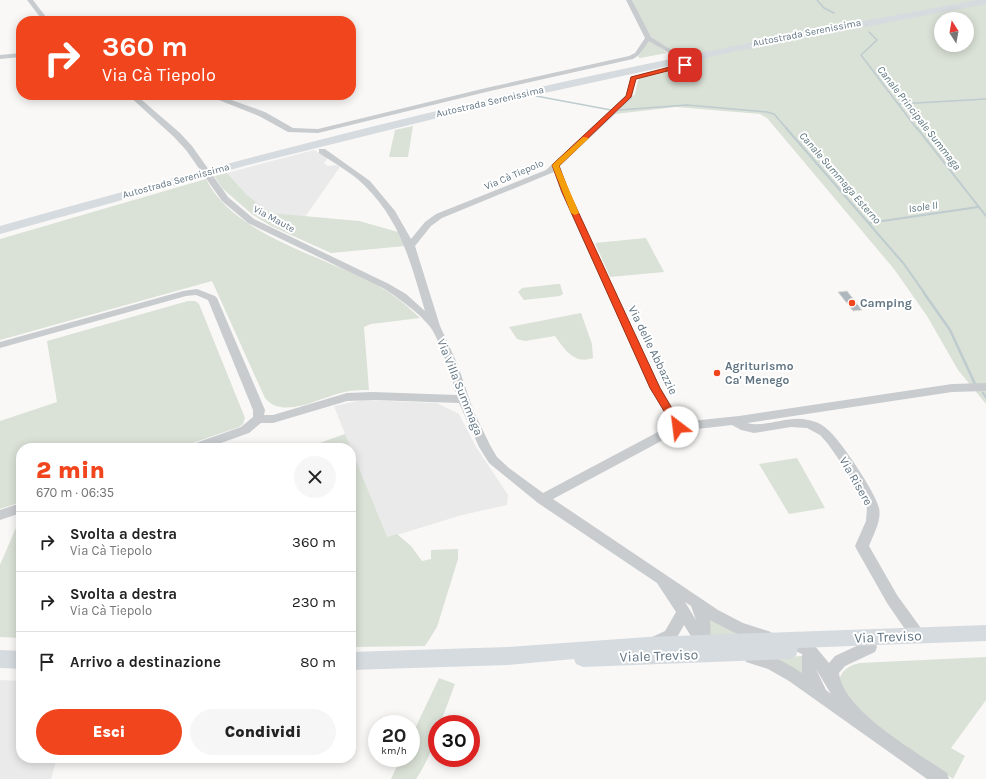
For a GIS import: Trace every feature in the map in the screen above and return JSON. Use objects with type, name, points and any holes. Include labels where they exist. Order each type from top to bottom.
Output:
[{"type":"highway","name":"Autostrada Serenissima","points":[[0,224],[201,169],[374,124],[532,87],[784,33],[966,2],[986,0]]},
{"type":"highway","name":"Autostrada Serenissima","points":[[0,230],[290,151],[540,90],[789,36],[966,2]]},
{"type":"main road","name":"Via Treviso","points":[[791,641],[986,633]]},
{"type":"main road","name":"Viale Treviso","points":[[356,662],[508,656],[647,645],[791,641]]},
{"type":"main road","name":"Via Treviso","points":[[809,650],[986,642]]},
{"type":"main road","name":"Viale Treviso","points":[[508,656],[544,658],[618,658],[809,650]]},
{"type":"main road","points":[[0,659],[16,660]]},
{"type":"street","points":[[30,0],[42,16]]},
{"type":"street","points":[[629,0],[648,38],[671,52]]},
{"type":"street","points":[[224,100],[262,114],[291,130],[318,131],[486,90],[631,58],[636,56],[644,41],[648,38]]},
{"type":"street","points":[[0,57],[16,55]]},
{"type":"street","name":"Via Cà Tiepolo","points":[[410,246],[428,224],[439,216],[453,209],[542,175],[556,165],[629,96],[633,78],[685,65],[682,61]]},
{"type":"street","name":"Via Maute","points":[[138,100],[177,135],[225,199],[251,221],[271,233],[386,286],[410,303],[435,326]]},
{"type":"street","name":"Via Villa Summaga","points":[[322,151],[367,183],[392,213],[410,246],[435,326],[452,363],[463,399],[474,427],[493,460],[505,472],[542,499],[662,579],[674,585],[696,602],[738,629],[791,641],[809,650]]},
{"type":"street","name":"Via delle Abbazzie","points":[[556,165],[565,192],[655,388],[678,427]]},
{"type":"street","points":[[0,345],[186,293],[204,293],[212,298],[259,410],[258,420]]},
{"type":"street","points":[[410,303],[427,299]]},
{"type":"street","name":"Via Risere","points":[[678,427],[735,421],[952,388],[986,387]]},
{"type":"street","points":[[208,443],[245,430],[258,420],[273,419],[347,397],[373,396],[463,399]]},
{"type":"street","name":"Via Risere","points":[[735,421],[747,428],[798,422],[808,424],[825,432],[831,438],[873,508],[872,521],[862,546],[892,599],[918,636]]},
{"type":"street","points":[[542,499],[678,427]]},
{"type":"street","points":[[0,515],[16,510]]},
{"type":"street","points":[[662,579],[704,644]]},
{"type":"street","points":[[696,602],[703,616],[704,644]]},
{"type":"street","points":[[647,645],[670,636],[683,613]]},
{"type":"street","points":[[809,650],[823,644],[877,642],[894,637]]},
{"type":"street","points":[[618,658],[637,652],[683,650],[704,644],[734,654],[763,660],[779,667],[860,721],[941,779]]},
{"type":"street","points":[[832,681],[831,671],[840,661],[870,647]]},
{"type":"street","points":[[809,650],[826,670],[847,708],[860,721]]},
{"type":"street","points":[[809,650],[810,672],[820,695]]},
{"type":"street","points":[[0,652],[16,654]]},
{"type":"shaded area","points":[[632,0],[986,0],[986,404],[958,370],[927,316],[894,269],[767,118],[760,114],[676,107],[615,114],[635,94],[638,80],[641,76],[691,66],[650,36]]},
{"type":"shaded area","points":[[648,41],[652,41],[667,53],[640,58],[638,57]]},
{"type":"shaded area","points":[[413,126],[408,157],[389,157],[395,130]]},
{"type":"shaded area","points":[[314,150],[328,158],[324,163],[328,166],[337,165],[340,167],[305,217],[270,213],[247,195],[227,173]]},
{"type":"shaded area","points":[[227,173],[247,195],[270,213],[359,221],[398,232],[405,246],[331,253],[271,226],[253,215],[223,189],[214,176]]},
{"type":"shaded area","points":[[206,179],[219,198],[236,214],[256,229],[385,289],[420,318],[371,324],[364,327],[369,390],[344,392],[302,406],[281,407],[273,404],[265,398],[212,281],[0,340],[0,239]]},
{"type":"shaded area","points":[[646,238],[664,272],[610,277],[595,243]]},
{"type":"shaded area","points":[[560,284],[563,294],[560,296],[524,300],[518,292],[522,288]]},
{"type":"shaded area","points":[[188,301],[195,301],[199,304],[245,418],[243,424],[239,427],[193,443],[16,443],[16,504],[0,509],[0,421],[57,402],[47,341]]},
{"type":"shaded area","points":[[581,313],[592,344],[593,358],[587,360],[575,358],[566,351],[555,336],[525,341],[517,339],[509,327]]},
{"type":"shaded area","points":[[363,400],[437,403],[459,414],[476,447],[508,495],[507,505],[462,515],[356,547],[356,443],[320,443],[345,434],[334,406]]},
{"type":"shaded area","points":[[345,434],[349,443],[320,443]]},
{"type":"shaded area","points":[[797,458],[825,508],[789,514],[759,464]]},
{"type":"shaded area","points":[[356,461],[387,537],[397,534],[411,546],[422,561],[431,559],[431,550],[458,549],[458,559],[437,627],[425,646],[356,647]]},
{"type":"shaded area","points":[[16,528],[16,638],[0,637],[0,565]]},
{"type":"shaded area","points":[[708,616],[745,636],[710,637]]},
{"type":"shaded area","points":[[802,656],[806,681],[767,658]]},
{"type":"shaded area","points":[[986,657],[986,700],[951,748],[965,756],[953,779],[853,710],[839,681],[846,669],[860,663]]},
{"type":"shaded area","points":[[439,678],[455,684],[443,715],[428,715],[428,758],[416,779],[391,779],[397,767],[420,767],[420,718]]},
{"type":"shaded area","points":[[0,680],[16,681],[16,763],[56,763],[51,779],[0,779]]},
{"type":"building","name":"Camping","points":[[847,291],[862,310],[853,311],[838,292]]},
{"type":"waterway","name":"Canale Principale Summaga","points":[[817,0],[824,8],[834,13]]},
{"type":"waterway","name":"Canale Principale Summaga","points":[[869,32],[877,40],[861,55],[917,129]]},
{"type":"waterway","name":"Canale Summaga Esterno","points":[[536,96],[611,110]]},
{"type":"waterway","points":[[899,104],[986,99]]},
{"type":"waterway","name":"Canale Summaga Esterno","points":[[619,110],[687,105],[767,112],[774,114],[787,129]]},
{"type":"waterway","name":"Canale Summaga Esterno","points":[[786,128],[904,264],[925,294]]},
{"type":"waterway","name":"Canale Principale Summaga","points":[[917,128],[986,216]]},
{"type":"waterway","name":"Isole II","points":[[869,223],[978,207]]},
{"type":"waterway","name":"Canale Summaga Esterno","points":[[924,293],[950,330],[975,384]]},
{"type":"waterway","name":"Canale Summaga Esterno","points":[[983,393],[986,397]]},
{"type":"tunnel","points":[[671,52],[682,61]]},
{"type":"slow traffic","points":[[575,213],[565,192],[556,165],[585,138]]},
{"type":"place","name":"Camping","points":[[852,303]]},
{"type":"place","name":"Agriturismo Ca' Menego","points":[[717,373]]},
{"type":"route","points":[[678,427],[655,388],[565,192],[556,165],[629,96],[633,78],[636,76],[685,65]]}]
